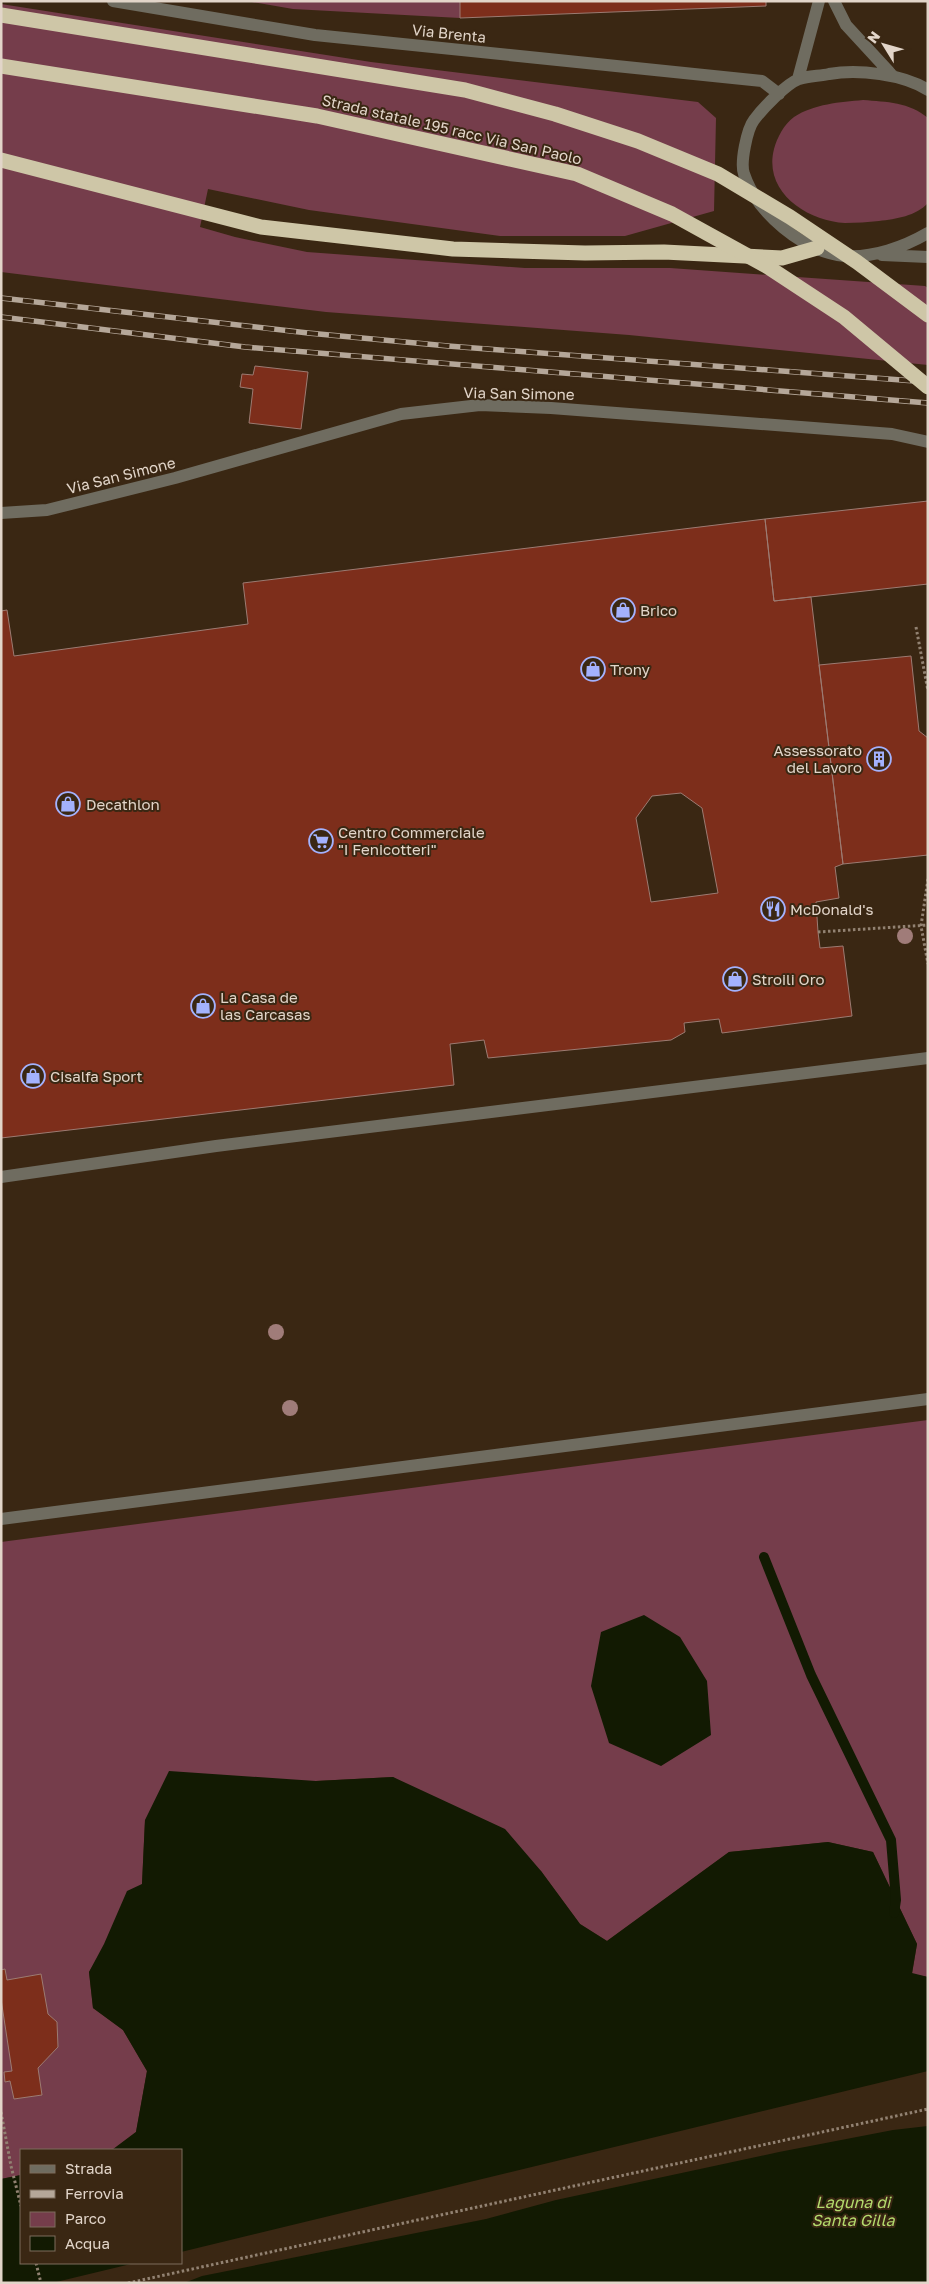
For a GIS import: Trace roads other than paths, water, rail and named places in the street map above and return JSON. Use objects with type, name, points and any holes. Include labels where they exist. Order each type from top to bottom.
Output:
[{"type":"highway","points":[[1,15],[464,90],[555,114],[638,140],[718,174],[857,262],[928,315]]},
{"type":"highway","name":"Strada statale 195 racc Via San Paolo","points":[[1,66],[317,116],[578,174],[672,214],[768,266],[844,318],[928,387]]},
{"type":"highway","points":[[1,160],[261,226],[462,249],[585,253],[664,252],[782,258],[818,248]]},
{"type":"street","name":"Via Brenta","points":[[113,1],[316,35],[762,81],[780,94]]},
{"type":"street","points":[[798,80],[819,1]]},
{"type":"street","points":[[834,1],[846,25],[894,76]]},
{"type":"street","points":[[928,90],[918,84],[894,76],[839,72],[798,80],[780,94],[753,121],[745,148],[743,173],[760,206],[777,224],[818,248],[845,256],[874,254],[928,257]]},
{"type":"street","points":[[874,254],[913,242],[928,233]]},
{"type":"street","name":"Via San Simone","points":[[1,513],[47,510],[148,485],[401,414],[480,405],[551,408],[892,434],[928,442]]},
{"type":"street","points":[[1,1176],[216,1146],[928,1058]]},
{"type":"street","points":[[1,1519],[928,1399]]},
{"type":"water","points":[[644,1615],[680,1637],[707,1681],[711,1735],[661,1766],[609,1743],[591,1686],[601,1632]]},
{"type":"water","points":[[169,1771],[316,1781],[393,1777],[505,1829],[541,1871],[580,1924],[607,1941],[729,1852],[828,1842],[873,1852],[917,1944],[912,1973],[928,1977],[928,2071],[182,2252],[182,2149],[113,2149],[136,2132],[147,2071],[123,2030],[93,2008],[89,1972],[104,1944],[127,1891],[142,1884],[145,1820]]},
{"type":"water","name":"Laguna di Santa Gilla","points":[[928,2126],[928,2283],[184,2283],[202,2276],[486,2219],[556,2200],[779,2152],[893,2130]]},
{"type":"water","points":[[20,2175],[20,2264],[131,2264],[52,2283],[1,2283],[1,2179]]},
{"type":"waterway","points":[[764,1557],[811,1675],[891,1840],[896,1900],[894,1913]]},
{"type":"railway","points":[[1,298],[308,333],[448,346],[928,382]]},
{"type":"railway","points":[[1,317],[245,347],[928,403]]},
{"type":"place","name":"Brico","points":[[623,610]]},
{"type":"place","name":"Trony","points":[[593,669]]},
{"type":"place","name":"Assessorato del Lavoro","points":[[879,759]]},
{"type":"place","name":"Decathlon","points":[[68,804]]},
{"type":"place","name":"Centro Commerciale \"I Fenicotteri\"","points":[[321,841]]},
{"type":"place","name":"McDonald's","points":[[773,909]]},
{"type":"place","name":"Stroili Oro","points":[[735,979]]},
{"type":"place","name":"La Casa de las Carcasas","points":[[203,1006]]},
{"type":"place","name":"Cisalfa Sport","points":[[33,1076]]}]
